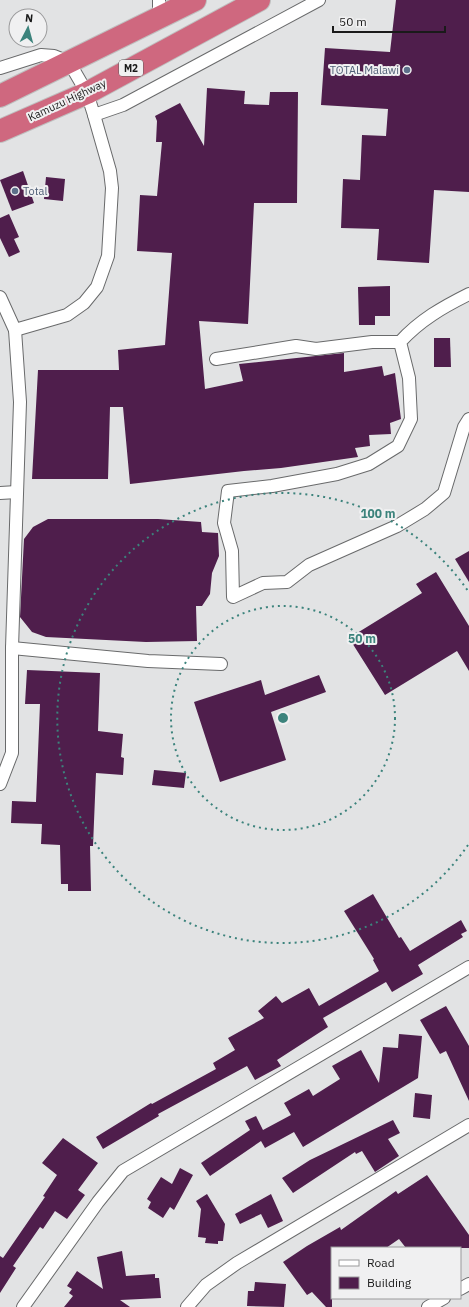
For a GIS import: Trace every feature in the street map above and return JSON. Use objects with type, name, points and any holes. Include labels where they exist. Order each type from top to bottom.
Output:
[{"type":"highway","points":[[0,96],[69,62],[159,8],[195,0]]},
{"type":"highway","name":"Kamuzu Highway","points":[[0,131],[87,93],[259,0]]},
{"type":"street","points":[[94,114],[123,105],[319,0]]},
{"type":"street","points":[[0,68],[41,55],[54,56],[69,62],[87,93],[110,171],[112,188],[108,256],[97,287],[84,303],[68,315],[15,330]]},
{"type":"street","points":[[216,359],[296,346],[316,348],[400,342],[425,318],[440,308],[469,294]]},
{"type":"street","points":[[0,297],[15,330],[20,402],[12,648],[12,753],[0,784]]},
{"type":"street","points":[[400,342],[409,378],[411,419],[398,446],[369,464],[336,474],[272,486],[228,491],[224,523],[232,551],[233,597],[263,583],[287,582],[310,565],[397,526],[425,509],[444,493],[464,427],[469,419]]},
{"type":"street","points":[[0,493],[17,492]]},
{"type":"street","points":[[12,648],[148,661],[221,664]]},
{"type":"street","points":[[23,1307],[98,1202],[123,1171],[469,967]]},
{"type":"street","points":[[187,1307],[206,1285],[237,1263],[469,1125]]},
{"type":"street","points":[[428,1307],[442,1299]]},
{"type":"building","points":[[396,0],[469,0],[469,192],[434,190],[429,263],[377,260],[379,229],[341,228],[343,179],[360,180],[362,135],[386,136],[388,109],[321,105],[325,48],[390,52]]},
{"type":"building","points":[[207,88],[245,91],[244,104],[269,105],[270,92],[298,92],[297,203],[254,203],[248,324],[199,321],[205,389],[243,381],[239,364],[344,353],[344,372],[382,366],[384,376],[395,373],[401,419],[390,423],[391,434],[369,435],[370,446],[355,448],[358,457],[281,468],[130,484],[123,407],[110,407],[108,479],[32,479],[38,370],[119,370],[118,350],[165,345],[172,253],[137,251],[140,195],[157,196],[162,142],[156,142],[157,121],[155,116],[180,103],[204,146]]},
{"type":"building","points":[[23,171],[34,203],[12,211],[0,180]]},
{"type":"building","points":[[46,177],[65,179],[63,201],[44,199]]},
{"type":"building","points":[[9,214],[19,237],[14,239],[20,252],[9,257],[0,238],[0,218]]},
{"type":"building","points":[[390,286],[390,316],[375,316],[375,325],[359,325],[358,287]]},
{"type":"building","points":[[434,338],[450,338],[451,367],[434,367]]},
{"type":"building","points":[[48,519],[158,519],[201,522],[202,532],[218,533],[219,556],[212,573],[210,594],[202,606],[196,606],[197,641],[146,642],[46,637],[32,632],[20,617],[24,539],[33,527]]},
{"type":"building","points":[[469,551],[469,582],[455,559]]},
{"type":"building","points":[[436,572],[469,626],[469,671],[457,651],[385,695],[349,638],[422,593],[416,584]]},
{"type":"building","points":[[27,670],[100,673],[98,731],[123,734],[121,757],[124,758],[123,775],[96,773],[93,846],[90,846],[91,891],[68,891],[68,884],[61,884],[60,845],[41,844],[42,824],[11,823],[12,801],[36,802],[40,704],[25,704]]},
{"type":"building","points":[[319,675],[326,692],[271,712],[286,760],[220,782],[194,702],[261,680],[265,695]]},
{"type":"building","points":[[154,770],[186,773],[184,788],[152,785]]},
{"type":"building","points":[[373,894],[399,938],[401,937],[410,951],[461,920],[467,931],[461,934],[463,937],[418,965],[423,974],[392,992],[386,982],[323,1018],[328,1027],[277,1060],[281,1066],[255,1080],[247,1066],[158,1114],[159,1116],[103,1149],[96,1137],[151,1103],[152,1104],[216,1069],[213,1063],[235,1050],[228,1038],[264,1018],[258,1011],[276,996],[282,1003],[309,988],[319,1006],[379,971],[373,960],[374,959],[344,911]]},
{"type":"building","points":[[446,1006],[469,1046],[469,1101],[446,1051],[440,1054],[420,1020]]},
{"type":"building","points":[[399,1034],[422,1036],[418,1078],[303,1147],[294,1132],[265,1148],[261,1141],[210,1176],[201,1163],[250,1130],[245,1121],[256,1116],[263,1130],[291,1115],[284,1103],[309,1089],[313,1096],[340,1079],[332,1066],[361,1050],[379,1083],[383,1047],[398,1048]]},
{"type":"building","points":[[415,1093],[432,1095],[430,1119],[413,1117]]},
{"type":"building","points":[[393,1120],[400,1133],[388,1139],[399,1156],[375,1172],[362,1151],[356,1154],[355,1152],[293,1193],[282,1178],[310,1160]]},
{"type":"building","points":[[63,1138],[98,1163],[78,1190],[85,1195],[67,1219],[55,1211],[43,1229],[40,1227],[13,1266],[16,1268],[0,1293],[0,1256],[3,1258],[45,1197],[43,1196],[57,1175],[42,1163]]},
{"type":"building","points":[[180,1168],[193,1175],[174,1210],[170,1207],[163,1218],[148,1208],[151,1202],[147,1199],[161,1177],[172,1184]]},
{"type":"building","points":[[427,1175],[469,1235],[469,1248],[405,1247],[399,1239],[387,1247],[331,1247],[332,1307],[326,1307],[312,1292],[307,1295],[283,1262],[340,1227],[341,1230],[396,1191],[398,1194]]},
{"type":"building","points":[[207,1194],[225,1224],[223,1241],[218,1241],[218,1244],[205,1243],[206,1238],[198,1237],[201,1209],[196,1201]]},
{"type":"building","points":[[271,1194],[283,1221],[268,1228],[261,1214],[240,1224],[235,1214]]},
{"type":"building","points":[[122,1251],[126,1276],[155,1274],[155,1278],[159,1278],[161,1298],[120,1300],[130,1307],[64,1307],[73,1296],[69,1293],[72,1289],[67,1286],[77,1271],[103,1289],[97,1257]]},
{"type":"building","points":[[255,1282],[286,1284],[284,1307],[247,1306],[248,1291],[254,1291]]},
{"type":"place","name":"TOTAL Malawi","points":[[407,70]]},
{"type":"place","name":"Total","points":[[15,191]]}]
